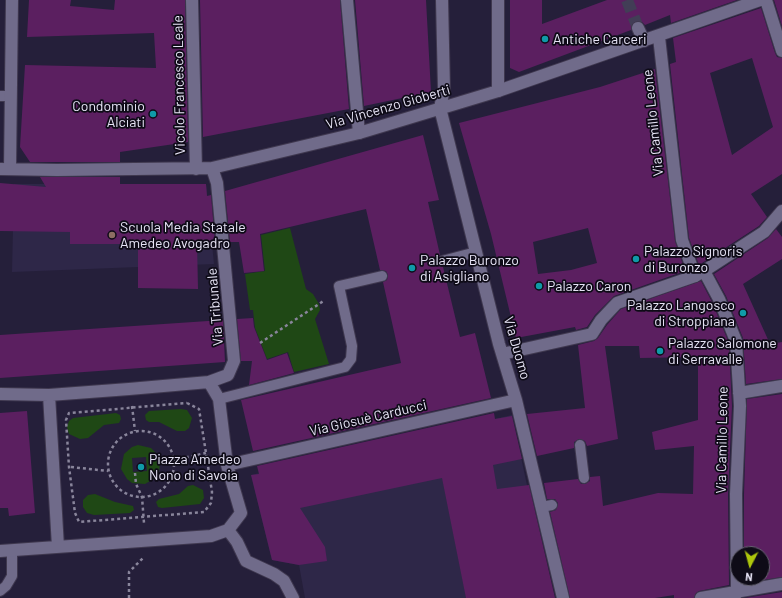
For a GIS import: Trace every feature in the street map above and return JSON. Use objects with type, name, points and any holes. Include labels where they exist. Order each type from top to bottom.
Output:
[{"type":"street","points":[[5,169],[5,96],[11,74],[12,0]]},
{"type":"street","name":"Vicolo Francesco Leale","points":[[192,0],[196,169]]},
{"type":"street","points":[[347,0],[359,133]]},
{"type":"street","points":[[440,108],[444,89],[442,0]]},
{"type":"street","points":[[498,0],[498,91]]},
{"type":"street","name":"Via Vincenzo Gioberti","points":[[5,169],[212,168],[359,133],[498,91],[659,37],[760,0]]},
{"type":"street","points":[[766,0],[782,51]]},
{"type":"street","points":[[638,28],[644,41]]},
{"type":"street","name":"Via Camillo Leone","points":[[659,37],[682,240],[699,274],[719,299],[736,341],[740,406],[736,494],[737,593]]},
{"type":"street","name":"Via Duomo","points":[[440,108],[502,354],[546,506],[563,598]]},
{"type":"street","name":"Via Tribunale","points":[[209,382],[228,375],[234,360],[220,214],[216,183],[212,168]]},
{"type":"street","points":[[502,354],[592,334],[601,320],[617,303],[699,274],[764,232],[782,211]]},
{"type":"street","points":[[0,394],[49,395],[209,382],[219,399],[227,465],[240,513],[228,530],[211,536],[0,551]]},
{"type":"street","points":[[739,393],[782,386]]},
{"type":"street","points":[[49,395],[58,547]]},
{"type":"street","name":"Via Giosuè Carducci","points":[[227,465],[516,400]]},
{"type":"street","points":[[228,530],[237,542],[246,561],[274,574],[284,581],[293,598]]},
{"type":"street","points":[[701,598],[737,593],[782,584]]},
{"type":"lane","points":[[442,261],[476,252]]},
{"type":"lane","points":[[219,399],[345,367],[351,359],[352,346],[339,286],[382,276]]},
{"type":"lane","points":[[580,445],[584,478]]},
{"type":"lane","points":[[0,591],[6,586],[12,576],[12,550]]},
{"type":"path","points":[[260,343],[323,300],[341,297]]},
{"type":"path","points":[[131,403],[135,431]]},
{"type":"path","points":[[187,403],[199,409],[212,492],[211,503],[204,512],[79,522],[75,513],[69,467],[66,420],[69,413],[132,407],[187,403]]},
{"type":"path","points":[[135,431],[146,431],[156,435],[165,441],[171,450],[174,460],[174,470],[170,480],[164,488],[155,495],[135,497],[126,494],[118,488],[108,471],[109,455],[117,441],[125,435],[135,431]]},
{"type":"path","points":[[174,460],[206,453]]},
{"type":"path","points":[[69,467],[108,471]]},
{"type":"path","points":[[136,473],[136,484],[142,497],[144,523]]},
{"type":"path","points":[[129,598],[129,572],[146,556]]},
{"type":"shaded area","name":"Scuola Media Statale Amedeo Avogadro","points":[[14,184],[206,184],[214,264],[12,272]]},
{"type":"shaded area","points":[[512,415],[551,598],[305,598],[299,565],[272,560],[251,475]]},
{"type":"green space","points":[[290,228],[306,289],[313,294],[319,304],[320,310],[315,319],[329,364],[294,372],[288,352],[267,359],[255,328],[253,310],[250,310],[245,274],[265,271],[261,235]]},
{"type":"green space","points":[[187,410],[192,418],[189,428],[185,431],[177,431],[159,422],[149,422],[146,420],[145,415],[149,411]]},
{"type":"green space","points":[[116,413],[120,415],[121,419],[119,423],[104,425],[88,438],[80,439],[69,434],[67,427],[69,421],[73,418]]},
{"type":"green space","points":[[138,445],[151,448],[156,453],[160,462],[159,472],[155,478],[145,484],[132,483],[127,479],[121,469],[124,454],[132,447]],"holes":[[[146,457],[147,471],[133,472],[132,458]]]},
{"type":"green space","points":[[193,485],[203,490],[204,498],[200,504],[162,508],[158,507],[156,502],[159,499],[179,494],[188,486]]},
{"type":"green space","points":[[95,494],[115,502],[133,506],[134,510],[130,513],[94,515],[87,513],[83,507],[83,500],[88,495]]},
{"type":"building","points":[[29,0],[71,0],[70,6],[114,10],[115,0],[185,0],[188,142],[120,152],[120,162],[30,162],[20,147],[25,65],[156,68],[154,33],[27,37]]},
{"type":"building","points":[[200,0],[340,0],[349,109],[203,137]]},
{"type":"building","points":[[355,0],[426,0],[431,92],[364,106]]},
{"type":"building","points":[[510,0],[542,0],[542,24],[607,0],[737,0],[671,23],[670,15],[645,25],[642,22],[635,21],[632,24],[631,30],[519,72],[510,68]]},
{"type":"building","points":[[774,0],[782,0],[782,26]]},
{"type":"building","points":[[761,8],[775,53],[777,57],[782,58],[782,174],[751,194],[767,217],[759,226],[699,265],[689,238],[670,64],[676,62],[673,38]],"holes":[[[752,58],[773,127],[732,155],[710,73]]]},
{"type":"building","points":[[655,69],[675,241],[685,271],[614,296],[595,315],[587,327],[576,330],[575,327],[516,338],[491,234],[459,123],[600,87]],"holes":[[[588,228],[597,263],[571,270],[538,274],[533,242]]]},
{"type":"building","name":"Palazzo Buronzo di Asigliano","points":[[423,135],[439,200],[428,202],[440,255],[437,257],[436,262],[438,266],[443,267],[460,337],[475,333],[491,398],[253,451],[241,400],[401,363],[383,282],[387,280],[388,275],[386,271],[380,270],[366,209],[260,234],[264,271],[244,273],[239,242],[230,242],[225,191]]},
{"type":"building","name":"Scuola Media Statale Amedeo Avogadro","points":[[40,177],[120,177],[120,184],[206,184],[207,196],[211,195],[215,242],[197,242],[198,289],[138,288],[138,244],[70,244],[70,232],[0,231],[0,183],[46,187]]},
{"type":"building","name":"Palazzo Langosco di Stroppiana","points":[[776,229],[782,237],[782,259],[743,284],[770,344],[782,342],[782,379],[746,384],[743,338],[726,296],[714,274],[768,238]]},
{"type":"building","points":[[701,281],[712,302],[729,343],[732,406],[728,494],[729,585],[699,591],[696,593],[694,598],[674,598],[674,595],[655,598],[570,598],[550,512],[556,510],[558,503],[555,499],[547,499],[544,483],[578,479],[581,484],[585,484],[590,481],[590,477],[600,476],[603,506],[658,493],[693,494],[694,446],[655,450],[652,432],[698,420],[698,357],[640,358],[639,346],[605,346],[618,439],[587,446],[585,441],[579,439],[574,442],[574,448],[537,456],[527,414],[585,408],[578,345],[594,341],[598,338],[621,309]]},
{"type":"building","points":[[253,318],[254,327],[267,360],[287,353],[294,373],[249,385],[252,361],[241,361],[237,319]]},
{"type":"building","points":[[223,320],[225,362],[0,378],[0,335]]},
{"type":"building","points":[[782,394],[782,577],[770,579],[770,546],[744,546],[747,399]]},
{"type":"building","points":[[27,411],[35,513],[9,516],[8,508],[0,508],[0,413]]},
{"type":"building","points":[[494,413],[495,419],[512,416],[522,459],[493,465],[497,489],[529,485],[555,598],[466,598],[442,478],[300,508],[325,547],[327,561],[299,565],[272,560],[251,475],[259,474],[257,466]]},
{"type":"building","points":[[782,592],[782,598],[745,598]]},
{"type":"tunnel","points":[[627,0],[638,28]]},
{"type":"place","name":"Antiche Carceri","points":[[545,39]]},
{"type":"place","name":"Condominio Alciati","points":[[153,114]]},
{"type":"place","name":"Scuola Media Statale Amedeo Avogadro","points":[[112,235]]},
{"type":"place","name":"Palazzo Signoris di Buronzo","points":[[636,259]]},
{"type":"place","name":"Palazzo Buronzo di Asigliano","points":[[412,268]]},
{"type":"place","name":"Palazzo Caron","points":[[539,286]]},
{"type":"place","name":"Palazzo Langosco di Stroppiana","points":[[743,313]]},
{"type":"place","name":"Palazzo Salomone di Serravalle","points":[[660,351]]},
{"type":"place","name":"Piazza Amedeo Nono di Savoia","points":[[141,467]]}]
